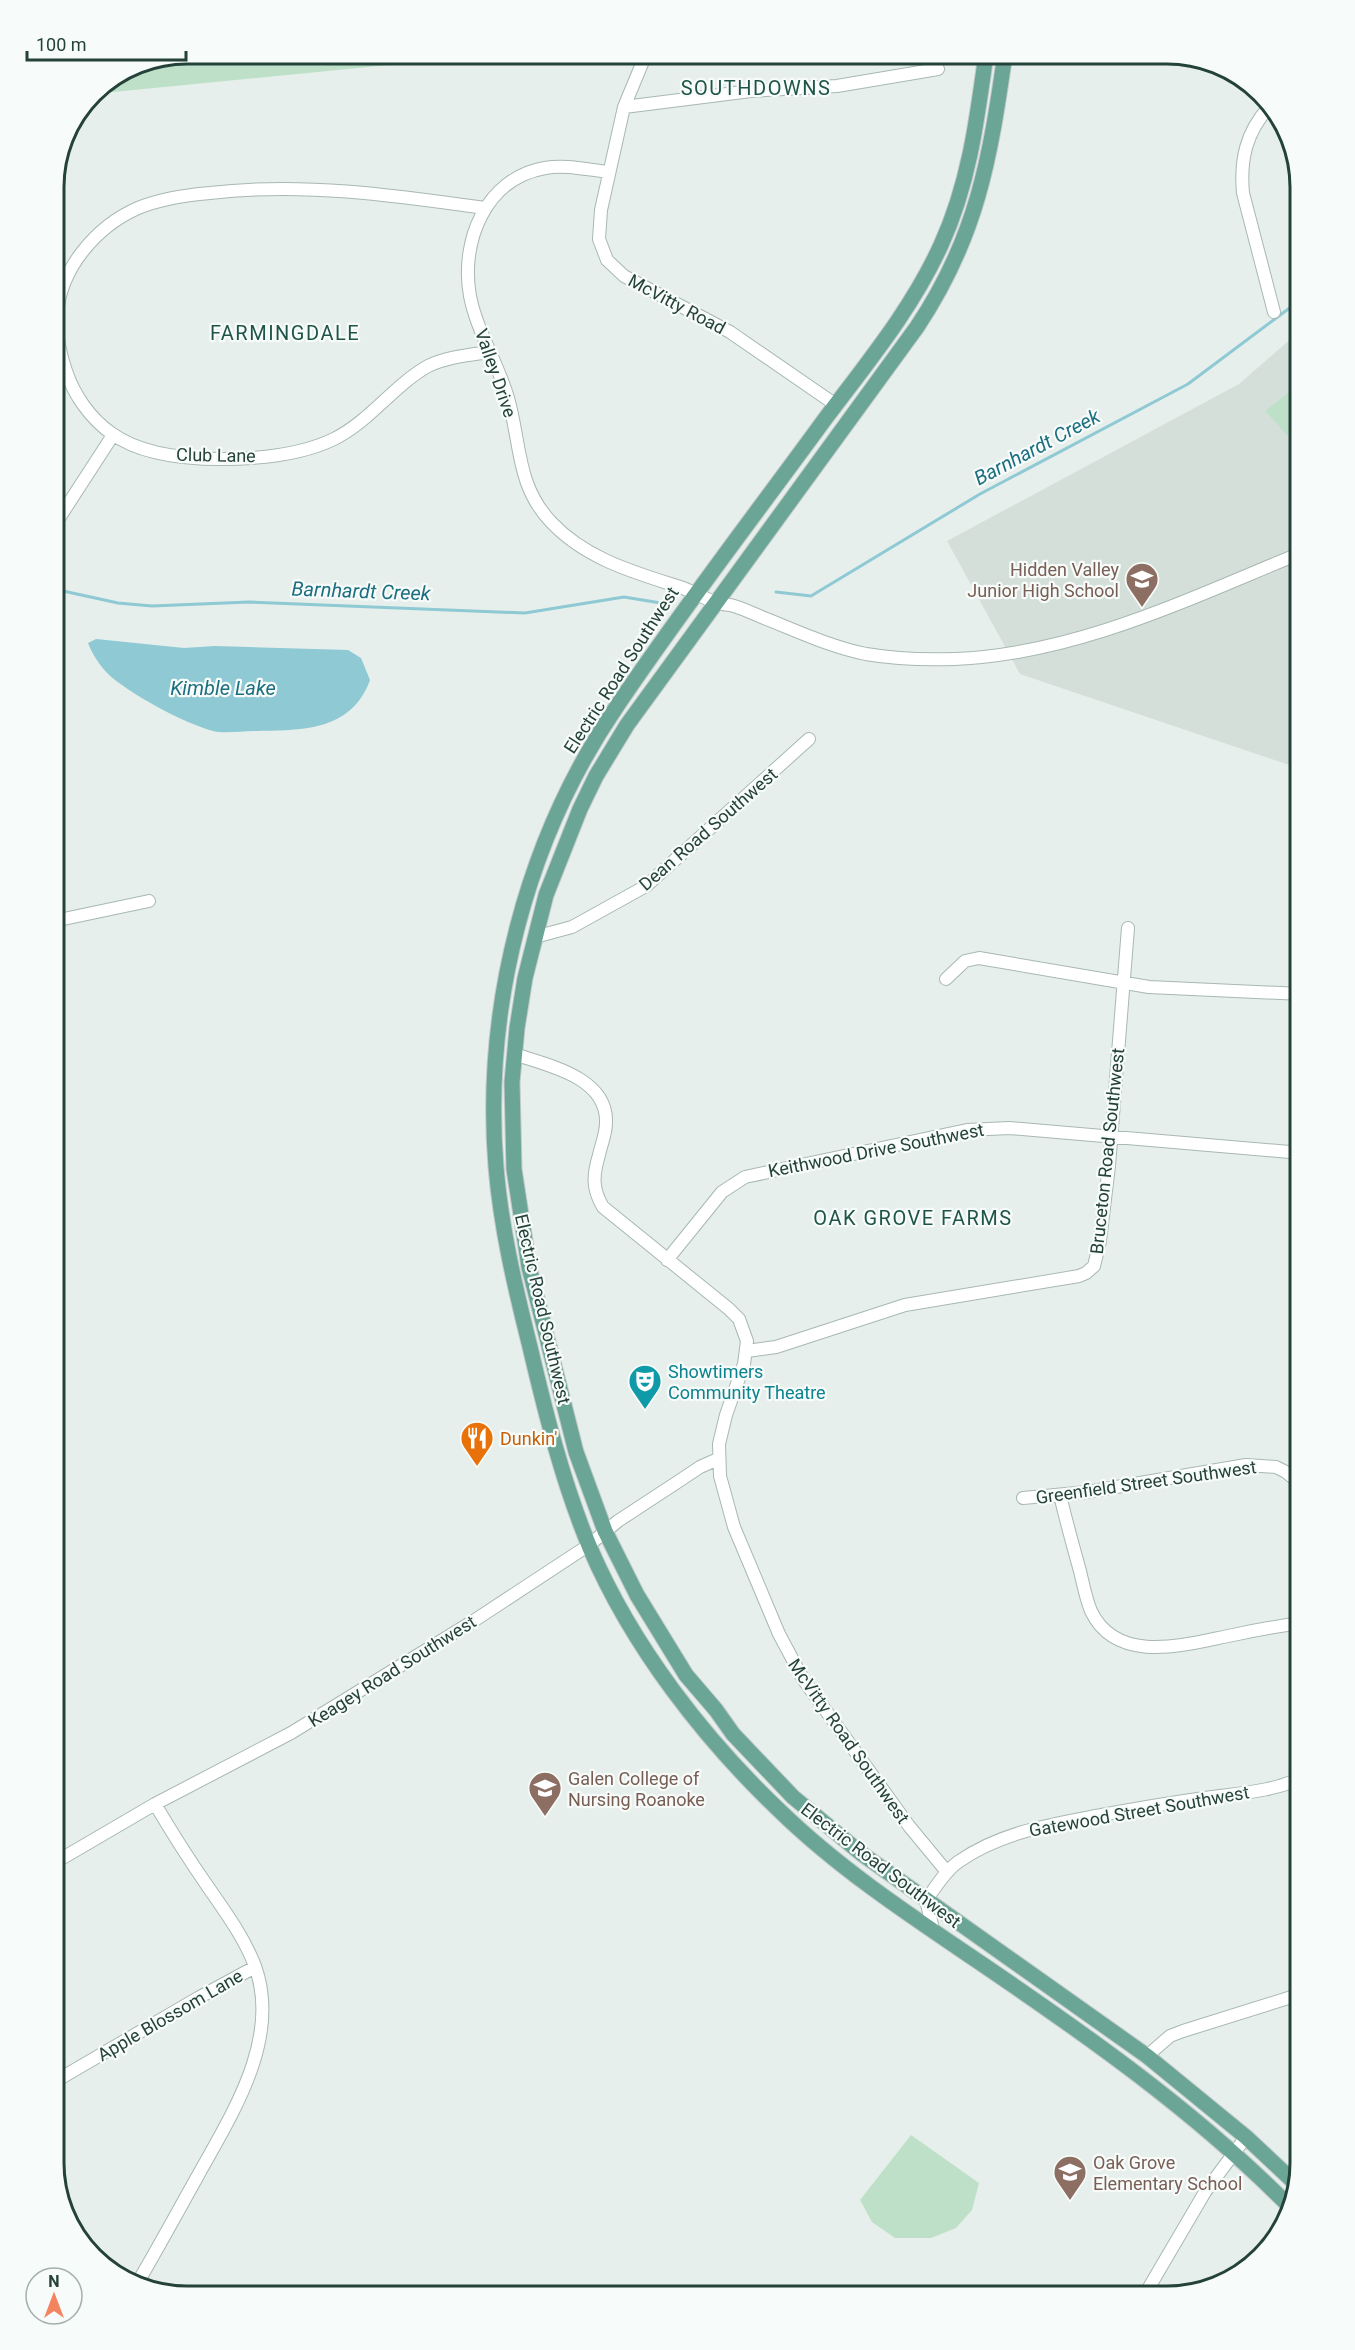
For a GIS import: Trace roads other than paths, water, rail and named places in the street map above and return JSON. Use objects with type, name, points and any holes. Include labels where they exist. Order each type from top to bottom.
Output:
[{"type":"main road","name":"Electric Road Southwest","points":[[984,65],[970,160],[958,202],[940,247],[908,306],[696,592],[612,712],[581,766],[545,844],[517,930],[499,1025],[494,1081],[494,1127],[503,1226],[544,1405],[559,1459],[589,1545],[621,1607],[672,1688],[721,1749],[767,1798],[816,1844],[934,1933],[978,1961],[1138,2075],[1232,2153],[1284,2201]]},
{"type":"main road","name":"Electric Road Southwest","points":[[1003,65],[987,165],[969,227],[941,286],[916,327],[627,724],[596,776],[561,852],[546,896],[525,978],[514,1054],[512,1126],[514,1169],[529,1267],[576,1452],[605,1531],[637,1595],[663,1641],[686,1675],[733,1734],[763,1767],[820,1821],[926,1900],[1147,2056],[1246,2137],[1289,2177]]},
{"type":"street","name":"McVitty Road","points":[[642,64],[624,107],[609,172],[601,210],[599,239],[602,250],[613,267],[634,282],[730,332],[836,405]]},
{"type":"street","points":[[624,107],[751,91],[837,86],[938,69]]},
{"type":"street","points":[[1265,112],[1251,129],[1243,157],[1242,176],[1244,193],[1274,312]]},
{"type":"street","name":"Valley Drive","points":[[609,172],[561,167],[532,171],[507,184],[484,208],[474,230],[468,268],[471,299],[489,352],[509,400],[519,461],[526,481],[534,500],[548,519],[570,541],[613,565],[696,592],[716,603],[735,606],[842,648],[896,658],[958,659],[1027,649],[1086,636],[1189,599],[1290,558]]},
{"type":"street","name":"Club Lane","points":[[65,281],[73,265],[98,233],[125,214],[141,206],[196,194],[296,187],[484,208]]},
{"type":"street","name":"Club Lane","points":[[65,366],[69,379],[87,410],[113,435],[149,450],[196,459],[223,459],[290,452],[322,444],[343,434],[398,387],[430,365],[443,360],[489,352]]},
{"type":"street","points":[[65,509],[113,435]]},
{"type":"street","name":"Dean Road Southwest","points":[[535,937],[572,927],[646,886],[809,739]]},
{"type":"street","points":[[65,919],[149,901]]},
{"type":"street","name":"Bruceton Road Southwest","points":[[747,1351],[776,1347],[905,1305],[1079,1276],[1086,1274],[1094,1266],[1100,1241],[1111,1137],[1128,928]]},
{"type":"street","points":[[946,979],[965,961],[980,958],[1123,984],[1227,992],[1290,994]]},
{"type":"street","points":[[514,1054],[562,1070],[594,1092],[602,1103],[606,1124],[593,1177],[597,1197],[612,1216],[729,1309],[745,1331],[747,1351]]},
{"type":"street","name":"Keithwood Drive Southwest","points":[[667,1260],[722,1192],[733,1183],[753,1173],[967,1130],[1009,1128],[1290,1152]]},
{"type":"street","name":"McVitty Road Southwest","points":[[747,1351],[726,1415],[718,1459],[721,1483],[734,1527],[786,1649],[823,1709],[909,1826],[947,1872]]},
{"type":"street","name":"Keagey Road Southwest","points":[[64,1857],[155,1804],[291,1733],[474,1620],[589,1545],[605,1531],[700,1467],[718,1459]]},
{"type":"street","name":"Greenfield Street Southwest","points":[[1023,1498],[1060,1495],[1246,1465],[1276,1467],[1290,1475]]},
{"type":"street","points":[[1060,1495],[1088,1603],[1098,1622],[1115,1638],[1146,1647],[1178,1646],[1290,1625]]},
{"type":"street","name":"Gatewood Street Southwest","points":[[926,1900],[947,1872],[979,1849],[1005,1837],[1046,1825],[1155,1805],[1273,1788],[1290,1782]]},
{"type":"street","points":[[141,2276],[225,2124],[252,2062],[262,2020],[261,1994],[255,1967],[229,1917],[180,1846],[155,1804]]},
{"type":"street","points":[[926,1900],[934,1933]]},
{"type":"street","name":"Apple Blossom Lane","points":[[64,2076],[255,1967]]},
{"type":"street","points":[[1147,2056],[1170,2036],[1290,1997]]},
{"type":"street","points":[[1150,2286],[1204,2192],[1246,2137]]},
{"type":"water","name":"Kimble Lake","points":[[96,639],[184,648],[215,646],[348,650],[361,658],[370,680],[361,697],[350,710],[322,725],[289,730],[217,732],[188,722],[162,709],[115,680],[103,668],[90,648],[88,643]]},
{"type":"waterway","name":"Barnhardt Creek","points":[[776,592],[811,596],[980,494],[1188,384],[1290,308]]},
{"type":"waterway","name":"Barnhardt Creek","points":[[65,591],[118,603],[152,606],[249,602],[525,613],[624,597],[667,604]]},
{"type":"place","name":"Hidden Valley Junior High School","points":[[1142,608]]},
{"type":"place","name":"Showtimers Community Theatre","points":[[645,1410]]},
{"type":"place","name":"Dunkin'","points":[[477,1467]]},
{"type":"place","name":"Galen College of Nursing Roanoke","points":[[545,1817]]},
{"type":"place","name":"Oak Grove Elementary School","points":[[1070,2201]]},
{"type":"district","name":"SOUTHDOWNS","points":[[756,88]]},
{"type":"district","name":"FARMINGDALE","points":[[285,333]]},
{"type":"district","name":"OAK GROVE FARMS","points":[[913,1218]]}]
